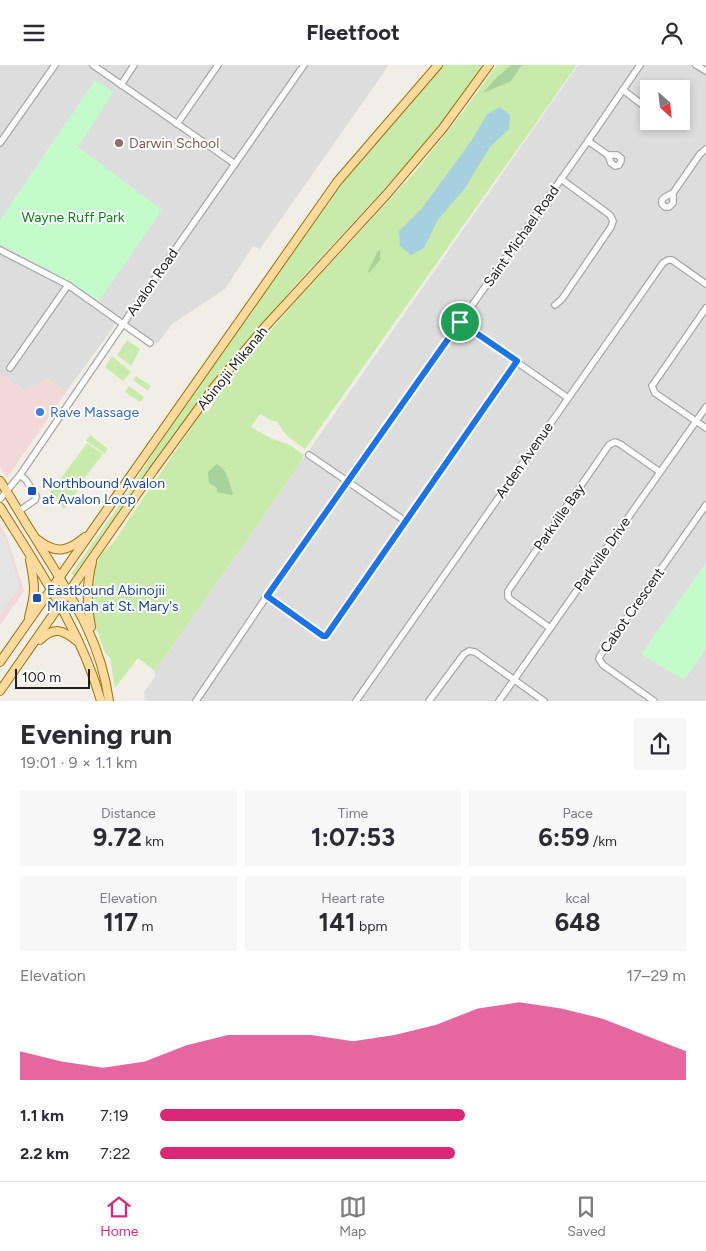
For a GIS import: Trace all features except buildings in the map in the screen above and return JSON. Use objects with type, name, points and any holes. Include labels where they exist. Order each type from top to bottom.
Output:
[{"type":"main road","name":"Abinojii Mikanah","points":[[0,662],[337,181],[438,65]]},
{"type":"main road","name":"Abinojii Mikanah","points":[[0,691],[94,555],[215,386],[264,328],[393,187],[442,128],[489,65]]},
{"type":"main road","points":[[0,481],[84,618],[104,671],[109,701]]},
{"type":"main road","points":[[0,507],[60,604],[94,674],[101,701]]},
{"type":"main road","points":[[34,536],[50,549],[58,550],[68,549],[91,533]]},
{"type":"main road","points":[[27,624],[35,596],[35,584],[29,554]]},
{"type":"main road","points":[[94,555],[87,579],[86,597],[94,642]]},
{"type":"main road","points":[[28,652],[45,635],[52,631],[66,632],[80,643]]},
{"type":"street","points":[[0,143],[55,65]]},
{"type":"street","points":[[93,65],[235,164]]},
{"type":"street","points":[[120,85],[134,65]]},
{"type":"street","points":[[178,124],[218,65]]},
{"type":"street","name":"Avalon Road","points":[[0,499],[20,475],[304,65]]},
{"type":"street","name":"Saint Michael Road","points":[[196,701],[267,596],[640,65]]},
{"type":"street","points":[[696,65],[706,71]]},
{"type":"street","points":[[623,90],[640,102]]},
{"type":"street","points":[[588,141],[608,155]]},
{"type":"street","points":[[673,193],[700,154],[706,149]]},
{"type":"street","points":[[555,305],[562,299],[611,227],[613,221],[610,215],[561,179]]},
{"type":"street","points":[[0,250],[68,285],[150,343]]},
{"type":"street","name":"Arden Avenue","points":[[356,701],[665,261],[672,261],[706,284]]},
{"type":"street","points":[[10,368],[68,285]]},
{"type":"street","points":[[706,308],[652,386],[655,393],[706,429]]},
{"type":"street","points":[[460,322],[568,398]]},
{"type":"street","points":[[267,596],[323,636],[326,636],[517,361]]},
{"type":"street","name":"Parkville Drive","points":[[499,701],[706,407]]},
{"type":"street","name":"Parkville Bay","points":[[550,628],[510,600],[508,591],[609,445],[615,442],[620,444],[660,472]]},
{"type":"street","points":[[309,455],[405,521]]},
{"type":"street","points":[[19,511],[35,501],[36,496],[26,480],[20,475]]},
{"type":"street","name":"Cabot Crescent","points":[[654,701],[603,665],[599,659],[600,655],[706,505]]},
{"type":"street","points":[[429,701],[464,654],[469,651],[475,652],[544,701]]},
{"type":"shaded area","points":[[0,65],[389,65],[260,249],[253,246],[225,289],[172,324],[157,344],[121,317],[66,392],[48,379],[24,390],[0,373]]},
{"type":"shaded area","points":[[578,65],[706,65],[706,701],[145,701],[144,692],[155,677],[155,671]]},
{"type":"shaded area","points":[[0,373],[24,390],[48,379],[66,392],[7,478],[0,467]]},
{"type":"shaded area","points":[[0,524],[7,537],[24,591],[0,625]]},
{"type":"shaded area","points":[[0,529],[6,538],[20,587],[0,615]]},
{"type":"green space","points":[[441,65],[483,65],[454,106],[408,163],[292,289],[207,390],[74,576],[71,574],[128,493],[187,400],[339,184]]},
{"type":"green space","points":[[497,65],[577,65],[305,449],[287,436],[277,422],[260,414],[251,427],[272,439],[288,444],[304,455],[301,462],[155,671],[138,658],[115,688],[110,658],[105,653],[90,610],[91,573],[103,552],[113,543],[204,409],[208,412],[215,401],[213,398],[295,302],[415,172]]},
{"type":"green space","points":[[511,65],[522,65],[511,81],[483,93],[494,80]]},
{"type":"green space","name":"Wayne Ruff Park","points":[[95,80],[113,92],[78,147],[162,210],[99,301],[49,270],[0,244],[0,220]]},
{"type":"green space","points":[[380,250],[380,260],[369,273],[368,271]]},
{"type":"green space","points":[[127,340],[140,349],[131,366],[117,355]]},
{"type":"green space","points":[[112,356],[131,372],[123,381],[105,367]]},
{"type":"green space","points":[[136,376],[151,386],[148,391],[133,380]]},
{"type":"green space","points":[[129,386],[144,397],[140,402],[125,392]]},
{"type":"green space","points":[[90,435],[108,449],[105,454],[86,441]]},
{"type":"green space","points":[[87,443],[103,454],[78,486],[80,488],[64,509],[50,493]]},
{"type":"green space","points":[[217,464],[226,473],[232,495],[217,492],[217,488],[209,483],[208,472]]},
{"type":"green space","points":[[706,563],[706,649],[684,680],[641,654]]},
{"type":"water","points":[[500,107],[510,115],[509,129],[490,147],[465,188],[437,221],[424,248],[411,255],[400,246],[399,231],[423,207],[472,140],[487,114]]},
{"type":"place","name":"Darwin School","points":[[119,143]]},
{"type":"place","name":"Rave Massage","points":[[40,412]]},
{"type":"place","name":"Northbound Avalon at Avalon Loop","points":[[32,491]]},
{"type":"place","name":"Eastbound Abinojii Mikanah at St. Mary's","points":[[37,598]]},
{"type":"route","points":[[460,322],[517,361],[326,636],[323,636],[267,596],[460,322]]}]
